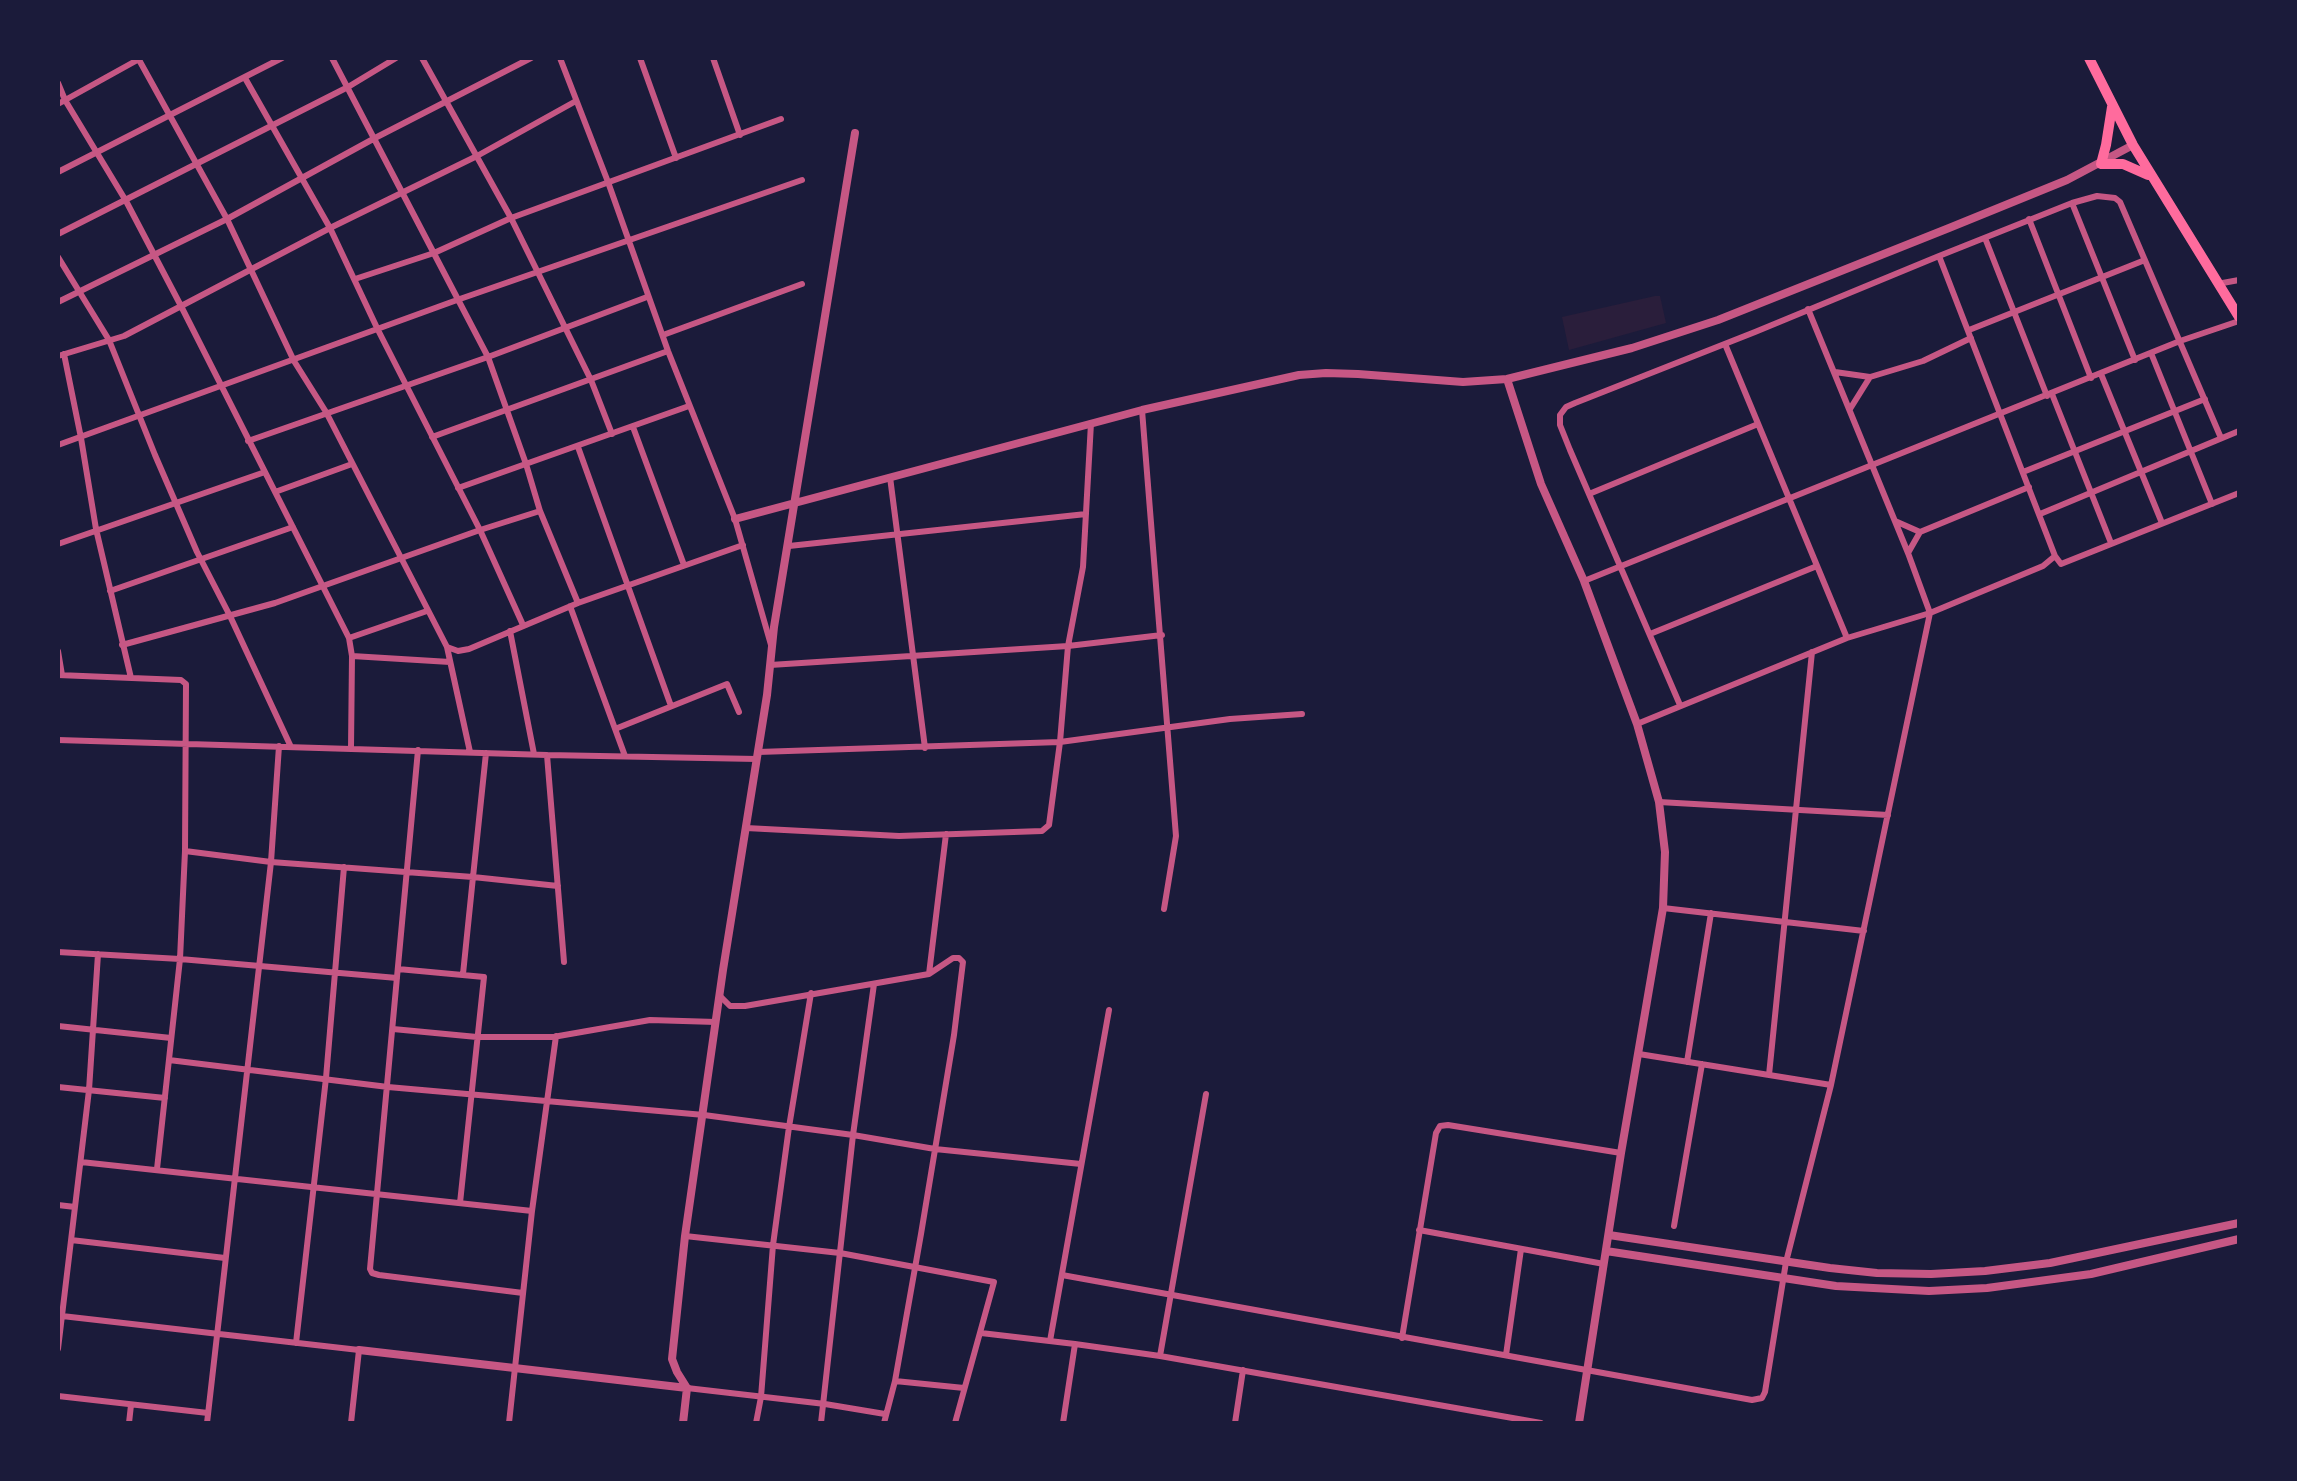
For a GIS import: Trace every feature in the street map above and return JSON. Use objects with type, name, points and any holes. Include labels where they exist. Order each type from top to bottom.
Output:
[{"type":"main road","points":[[2089,58],[2133,145],[2239,319]]},
{"type":"main road","points":[[2112,105],[2101,164],[2134,167],[2153,179]]},
{"type":"street","points":[[58,104],[139,58],[227,219],[294,361],[326,412],[447,647],[470,752]]},
{"type":"street","points":[[58,172],[282,58]]},
{"type":"street","points":[[332,58],[488,357],[540,511],[578,603]]},
{"type":"street","points":[[58,234],[348,87],[396,58]]},
{"type":"street","points":[[422,58],[511,218],[591,380],[612,434]]},
{"type":"street","points":[[58,302],[227,219],[531,58]]},
{"type":"street","points":[[560,58],[630,242],[647,297],[735,519],[772,649]]},
{"type":"street","points":[[640,58],[676,158]]},
{"type":"street","points":[[713,58],[740,135]]},
{"type":"street","points":[[245,78],[330,228],[480,530],[523,625]]},
{"type":"street","points":[[58,83],[65,100],[126,201],[349,638],[352,656],[351,748]]},
{"type":"street","points":[[131,678],[96,529],[81,438],[61,355],[124,336],[330,228],[477,156],[576,101]]},
{"type":"street","points":[[355,279],[434,253],[511,218],[781,119]]},
{"type":"street","points":[[683,1423],[687,1388],[672,1359],[685,1236],[772,649],[855,133]]},
{"type":"street","points":[[735,519],[1091,423],[1299,375],[1358,374],[1463,382],[1507,379],[1632,348],[1718,320],[1993,210],[2101,164],[2133,145]]},
{"type":"street","points":[[58,445],[457,300],[802,180]]},
{"type":"street","points":[[1680,705],[1560,425],[1563,410],[1575,403],[2029,219],[2097,196],[2115,198],[2120,202],[2221,438]]},
{"type":"street","points":[[2072,203],[2135,360]]},
{"type":"street","points":[[2029,219],[2091,378]]},
{"type":"street","points":[[1985,238],[2111,543]]},
{"type":"street","points":[[1939,256],[2055,556],[2061,564],[2239,493]]},
{"type":"street","points":[[58,257],[109,340],[201,560],[291,747]]},
{"type":"street","points":[[1835,372],[1870,377],[1923,361],[2015,312],[2145,260]]},
{"type":"street","points":[[2217,284],[2239,280]]},
{"type":"street","points":[[663,335],[802,284]]},
{"type":"street","points":[[248,441],[488,357],[647,297]]},
{"type":"street","points":[[1062,1275],[1759,1400],[1765,1392],[1786,1262],[1831,1085],[1930,613],[1808,309]]},
{"type":"street","points":[[1584,581],[2239,319]]},
{"type":"street","points":[[1725,344],[1847,638]]},
{"type":"street","points":[[432,437],[668,351]]},
{"type":"street","points":[[2151,353],[2212,504]]},
{"type":"street","points":[[2101,374],[2162,523]]},
{"type":"street","points":[[1850,409],[1870,377]]},
{"type":"street","points":[[1507,379],[1541,484],[1584,581],[1637,724],[1659,802],[1665,852],[1663,908],[1579,1423]]},
{"type":"street","points":[[2023,472],[2205,399]]},
{"type":"street","points":[[458,488],[689,406]]},
{"type":"street","points":[[1142,410],[1176,836],[1164,909]]},
{"type":"street","points":[[746,828],[899,836],[1042,831],[1049,825],[1068,646],[1083,567],[1091,423]]},
{"type":"street","points":[[1589,494],[1758,424]]},
{"type":"street","points":[[633,427],[684,565]]},
{"type":"street","points":[[2040,514],[2239,431]]},
{"type":"street","points":[[578,447],[671,706]]},
{"type":"street","points":[[275,492],[352,464]]},
{"type":"street","points":[[58,544],[265,472]]},
{"type":"street","points":[[890,477],[925,748]]},
{"type":"street","points":[[1908,553],[1920,532],[2029,487]]},
{"type":"street","points":[[122,645],[230,616],[540,511]]},
{"type":"street","points":[[789,546],[1086,514]]},
{"type":"street","points":[[1895,521],[1920,532]]},
{"type":"street","points":[[110,591],[293,527]]},
{"type":"street","points":[[447,647],[463,651],[570,606],[743,545]]},
{"type":"street","points":[[1637,724],[1847,638],[1930,613],[2043,566],[2055,556]]},
{"type":"street","points":[[1650,634],[1817,566]]},
{"type":"street","points":[[570,606],[625,756]]},
{"type":"street","points":[[349,638],[427,611]]},
{"type":"street","points":[[510,631],[534,754]]},
{"type":"street","points":[[770,665],[1068,646],[1162,635]]},
{"type":"street","points":[[58,651],[60,675],[181,680],[186,684],[185,851],[180,959],[157,1169]]},
{"type":"street","points":[[1769,1075],[1812,652]]},
{"type":"street","points":[[352,656],[450,662]]},
{"type":"street","points":[[615,729],[727,684],[739,712]]},
{"type":"street","points":[[58,740],[547,755],[757,756],[1060,742],[1230,719],[1302,714]]},
{"type":"street","points":[[207,1423],[271,862],[279,746]]},
{"type":"street","points":[[418,750],[369,1264],[372,1273],[379,1275],[523,1293]]},
{"type":"street","points":[[463,974],[486,753]]},
{"type":"street","points":[[547,755],[564,962]]},
{"type":"street","points":[[1659,802],[1888,815]]},
{"type":"street","points":[[929,974],[946,834]]},
{"type":"street","points":[[185,851],[271,862],[558,886]]},
{"type":"street","points":[[296,1343],[326,1078],[344,867]]},
{"type":"street","points":[[1663,908],[1864,931]]},
{"type":"street","points":[[1687,1062],[1711,913]]},
{"type":"street","points":[[58,952],[397,978]]},
{"type":"street","points":[[58,1349],[89,1090],[98,954]]},
{"type":"street","points":[[720,996],[730,1006],[745,1006],[929,974],[953,958],[963,962],[954,1035],[915,1266],[895,1381],[884,1423]]},
{"type":"street","points":[[398,969],[484,977],[460,1203]]},
{"type":"street","points":[[821,1423],[853,1135],[874,984]]},
{"type":"street","points":[[756,1423],[761,1397],[773,1245],[811,993]]},
{"type":"street","points":[[1050,1341],[1109,1010]]},
{"type":"street","points":[[393,1029],[477,1037],[556,1036],[650,1020],[716,1022]]},
{"type":"street","points":[[58,1026],[171,1038]]},
{"type":"street","points":[[509,1423],[532,1211],[556,1036]]},
{"type":"street","points":[[1639,1054],[1831,1085]]},
{"type":"street","points":[[169,1060],[388,1087],[704,1115],[935,1149],[1081,1164]]},
{"type":"street","points":[[1674,1226],[1702,1064]]},
{"type":"street","points":[[58,1087],[165,1098]]},
{"type":"street","points":[[1160,1356],[1206,1094]]},
{"type":"street","points":[[1402,1338],[1436,1133],[1440,1126],[1621,1153]]},
{"type":"street","points":[[81,1162],[532,1211]]},
{"type":"street","points":[[58,1205],[75,1207]]},
{"type":"street","points":[[1609,1235],[1786,1262],[1877,1273],[1931,1274],[1985,1271],[2074,1259],[2239,1223]]},
{"type":"street","points":[[1419,1230],[1604,1264]]},
{"type":"street","points":[[685,1236],[840,1253],[994,1282],[955,1423]]},
{"type":"street","points":[[1606,1251],[1836,1286],[1929,1291],[1987,1288],[2091,1274],[2239,1239]]},
{"type":"street","points":[[71,1240],[225,1258]]},
{"type":"street","points":[[1506,1355],[1521,1249]]},
{"type":"street","points":[[60,1316],[515,1367],[885,1414]]},
{"type":"street","points":[[981,1333],[1160,1356],[1541,1423]]},
{"type":"street","points":[[1063,1423],[1075,1344]]},
{"type":"street","points":[[351,1423],[359,1350]]},
{"type":"street","points":[[1235,1423],[1243,1370]]},
{"type":"street","points":[[895,1381],[964,1388]]},
{"type":"street","points":[[58,1396],[208,1413]]},
{"type":"street","points":[[129,1423],[131,1405]]},
{"type":"shaded area","points":[[1660,296],[1666,323],[1569,350],[1562,317]]}]
